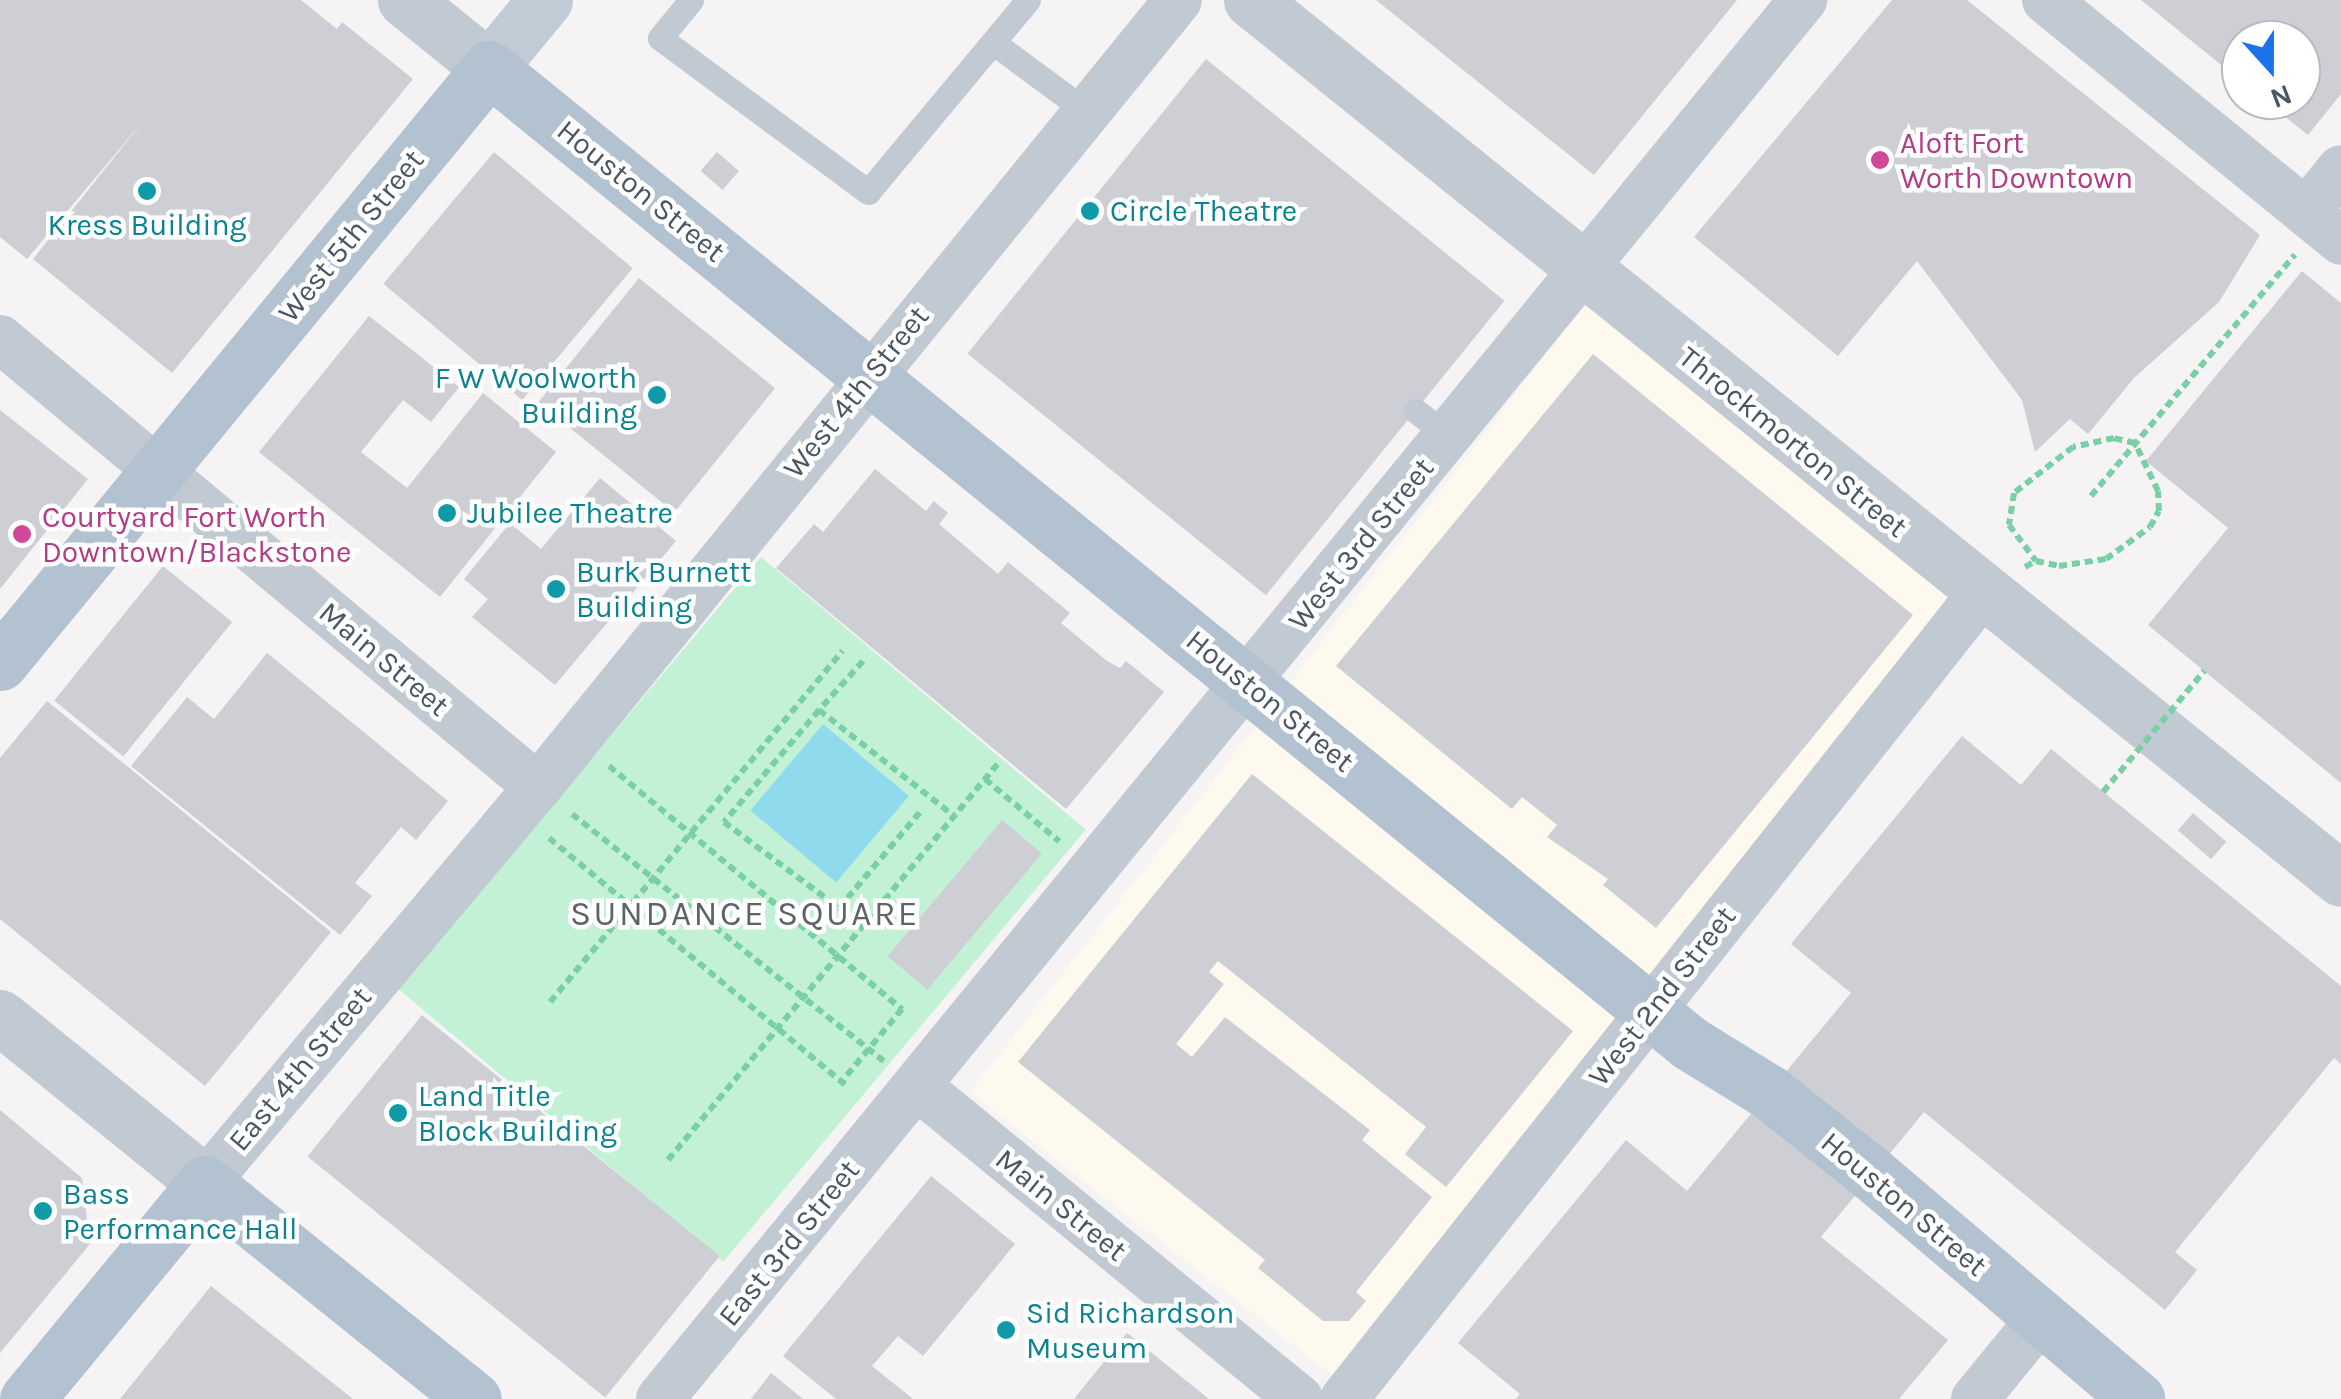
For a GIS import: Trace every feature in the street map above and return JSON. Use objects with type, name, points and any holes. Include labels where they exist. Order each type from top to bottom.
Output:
[{"type":"main road","name":"West 5th Street","points":[[0,663],[545,0]]},
{"type":"main road","name":"Houston Street","points":[[489,68],[1691,1044],[1769,1092],[2137,1399]]},
{"type":"main road","name":"East 4th Street","points":[[26,1399],[205,1183]]},
{"type":"main road","points":[[205,1183],[474,1399]]},
{"type":"street","name":"Houston Street","points":[[405,0],[489,68]]},
{"type":"street","name":"West 4th Street","points":[[538,787],[868,376],[1178,0]]},
{"type":"street","name":"Throckmorton Street","points":[[1251,0],[1583,274],[2341,879]]},
{"type":"street","name":"West 3rd Street","points":[[916,1086],[1248,682],[1432,424],[1583,274],[1804,0]]},
{"type":"street","points":[[2046,0],[2320,224],[2341,169]]},
{"type":"street","name":"Main Street","points":[[0,339],[538,787]]},
{"type":"street","name":"West 2nd Street","points":[[1344,1399],[1982,593]]},
{"type":"street","name":"East 4th Street","points":[[205,1183],[538,787]]},
{"type":"street","points":[[0,1018],[205,1183]]},
{"type":"street","name":"Main Street","points":[[916,1086],[1299,1399]]},
{"type":"street","name":"East 3rd Street","points":[[660,1399],[916,1086]]},
{"type":"street","points":[[1975,1399],[2042,1317]]},
{"type":"lane","points":[[691,0],[660,38],[868,192],[1028,0]]},
{"type":"lane","points":[[995,44],[1086,111]]},
{"type":"path","points":[[2090,496],[2320,224]]},
{"type":"path","points":[[2114,438],[2135,443],[2158,492],[2160,511],[2150,527],[2106,560],[2071,566],[2036,561],[2009,525],[2014,494],[2073,447],[2114,438]]},
{"type":"path","points":[[550,1002],[842,651]]},
{"type":"path","points":[[863,662],[724,822],[840,908],[920,812]]},
{"type":"path","points":[[2103,792],[2204,671]]},
{"type":"path","points":[[820,710],[954,816]]},
{"type":"path","points":[[668,1160],[1000,761]]},
{"type":"path","points":[[548,838],[844,1084],[902,1009],[608,765]]},
{"type":"path","points":[[986,779],[1067,849]]},
{"type":"path","points":[[538,787],[916,1086]]},
{"type":"shaded area","points":[[1585,305],[1953,593],[1338,1380],[970,1092]]},
{"type":"green space","points":[[761,557],[1086,830],[723,1262],[398,989]]},
{"type":"water","points":[[823,724],[909,796],[836,883],[750,811]]},
{"type":"building","points":[[0,0],[301,0],[337,29],[342,22],[413,79],[172,373],[33,259],[144,120],[27,259],[0,237]]},
{"type":"building","points":[[1376,0],[1737,0],[1594,175]]},
{"type":"building","points":[[1892,0],[1967,0],[2260,235],[2219,302],[2134,378],[2088,434],[2070,419],[2035,452],[2022,400],[1917,261],[1838,356],[1694,237]]},
{"type":"building","points":[[2141,0],[2341,0],[2341,94],[2321,119],[2321,20],[2221,20],[2221,65]]},
{"type":"building","points":[[1206,59],[1504,301],[1266,595],[967,354]]},
{"type":"building","points":[[2289,120],[2320,120],[2308,135]]},
{"type":"building","points":[[494,152],[633,268],[522,400],[383,284]]},
{"type":"building","points":[[717,152],[739,171],[722,190],[701,171]]},
{"type":"building","points":[[2302,271],[2341,303],[2341,783],[2148,625],[2228,528],[2146,461]]},
{"type":"building","name":"F W Woolworth Building","points":[[639,278],[775,388],[674,512],[538,402]]},
{"type":"building","points":[[369,316],[459,387],[431,422],[403,400],[361,452],[407,488],[483,393],[556,452],[440,597],[259,452]]},
{"type":"building","points":[[1593,354],[1913,615],[1656,928],[1603,885],[1608,879],[1547,837],[1557,825],[1522,797],[1512,809],[1336,666]]},
{"type":"building","name":"Courtyard Fort Worth Downtown/Blackstone","points":[[0,410],[88,479],[0,589]]},
{"type":"building","points":[[875,469],[926,511],[934,501],[948,513],[939,524],[998,574],[1008,562],[1070,613],[1061,623],[1107,661],[1120,668],[1126,661],[1164,692],[1066,809],[776,568],[814,524],[823,532]]},
{"type":"building","name":"Burk Burnett Building","points":[[600,478],[676,541],[555,685],[472,617],[488,599],[464,579],[510,523],[541,549]]},
{"type":"building","points":[[163,566],[232,622],[123,756],[54,700]]},
{"type":"building","points":[[267,653],[448,801],[416,840],[401,827],[355,883],[372,896],[340,935],[131,766],[187,697],[214,719]]},
{"type":"building","points":[[47,701],[331,932],[205,1086],[0,919],[0,758]]},
{"type":"building","points":[[1962,736],[2021,785],[2051,749],[2341,986],[2341,1064],[2334,1058],[2175,1252],[2197,1270],[2165,1310],[1924,1112],[1821,1237],[1948,1340],[1899,1399],[1516,1399],[1520,1394],[1458,1343],[1626,1140],[1687,1191],[1851,993],[1791,944]]},
{"type":"building","points":[[1252,774],[1573,1031],[1446,1187],[1405,1154],[1426,1127],[1218,961],[1209,972],[1224,984],[1176,1044],[1192,1057],[1225,1017],[1370,1130],[1362,1140],[1432,1197],[1356,1292],[1366,1301],[1349,1321],[1323,1321],[1258,1268],[1265,1260],[1018,1062]]},
{"type":"building","points":[[2193,813],[2226,842],[2211,859],[2178,830]]},
{"type":"building","points":[[1002,820],[1042,853],[927,990],[888,956]]},
{"type":"building","points":[[422,1015],[720,1256],[605,1397],[307,1156]]},
{"type":"building","name":"Bass Performance Hall","points":[[0,1110],[82,1178],[90,1244],[0,1353]]},
{"type":"building","points":[[931,1176],[1015,1244],[923,1356],[898,1336],[872,1366],[913,1399],[836,1399],[783,1356]]},
{"type":"building","points":[[211,1286],[353,1399],[120,1399]]},
{"type":"building","points":[[1127,1333],[1209,1399],[1074,1399]]},
{"type":"building","points":[[771,1373],[803,1399],[751,1399]]},
{"type":"place","name":"Aloft Fort Worth Downtown","points":[[1880,160]]},
{"type":"place","name":"Kress Building","points":[[147,191]]},
{"type":"place","name":"Circle Theatre","points":[[1090,211]]},
{"type":"place","name":"F W Woolworth Building","points":[[657,395]]},
{"type":"place","name":"Jubilee Theatre","points":[[447,513]]},
{"type":"place","name":"Courtyard Fort Worth Downtown/Blackstone","points":[[22,534]]},
{"type":"place","name":"Burk Burnett Building","points":[[556,589]]},
{"type":"place","name":"Land Title Block Building","points":[[398,1113]]},
{"type":"place","name":"Bass Performance Hall","points":[[43,1211]]},
{"type":"place","name":"Sid Richardson Museum","points":[[1006,1330]]},
{"type":"district","name":"SUNDANCE SQUARE","points":[[745,914]]}]
